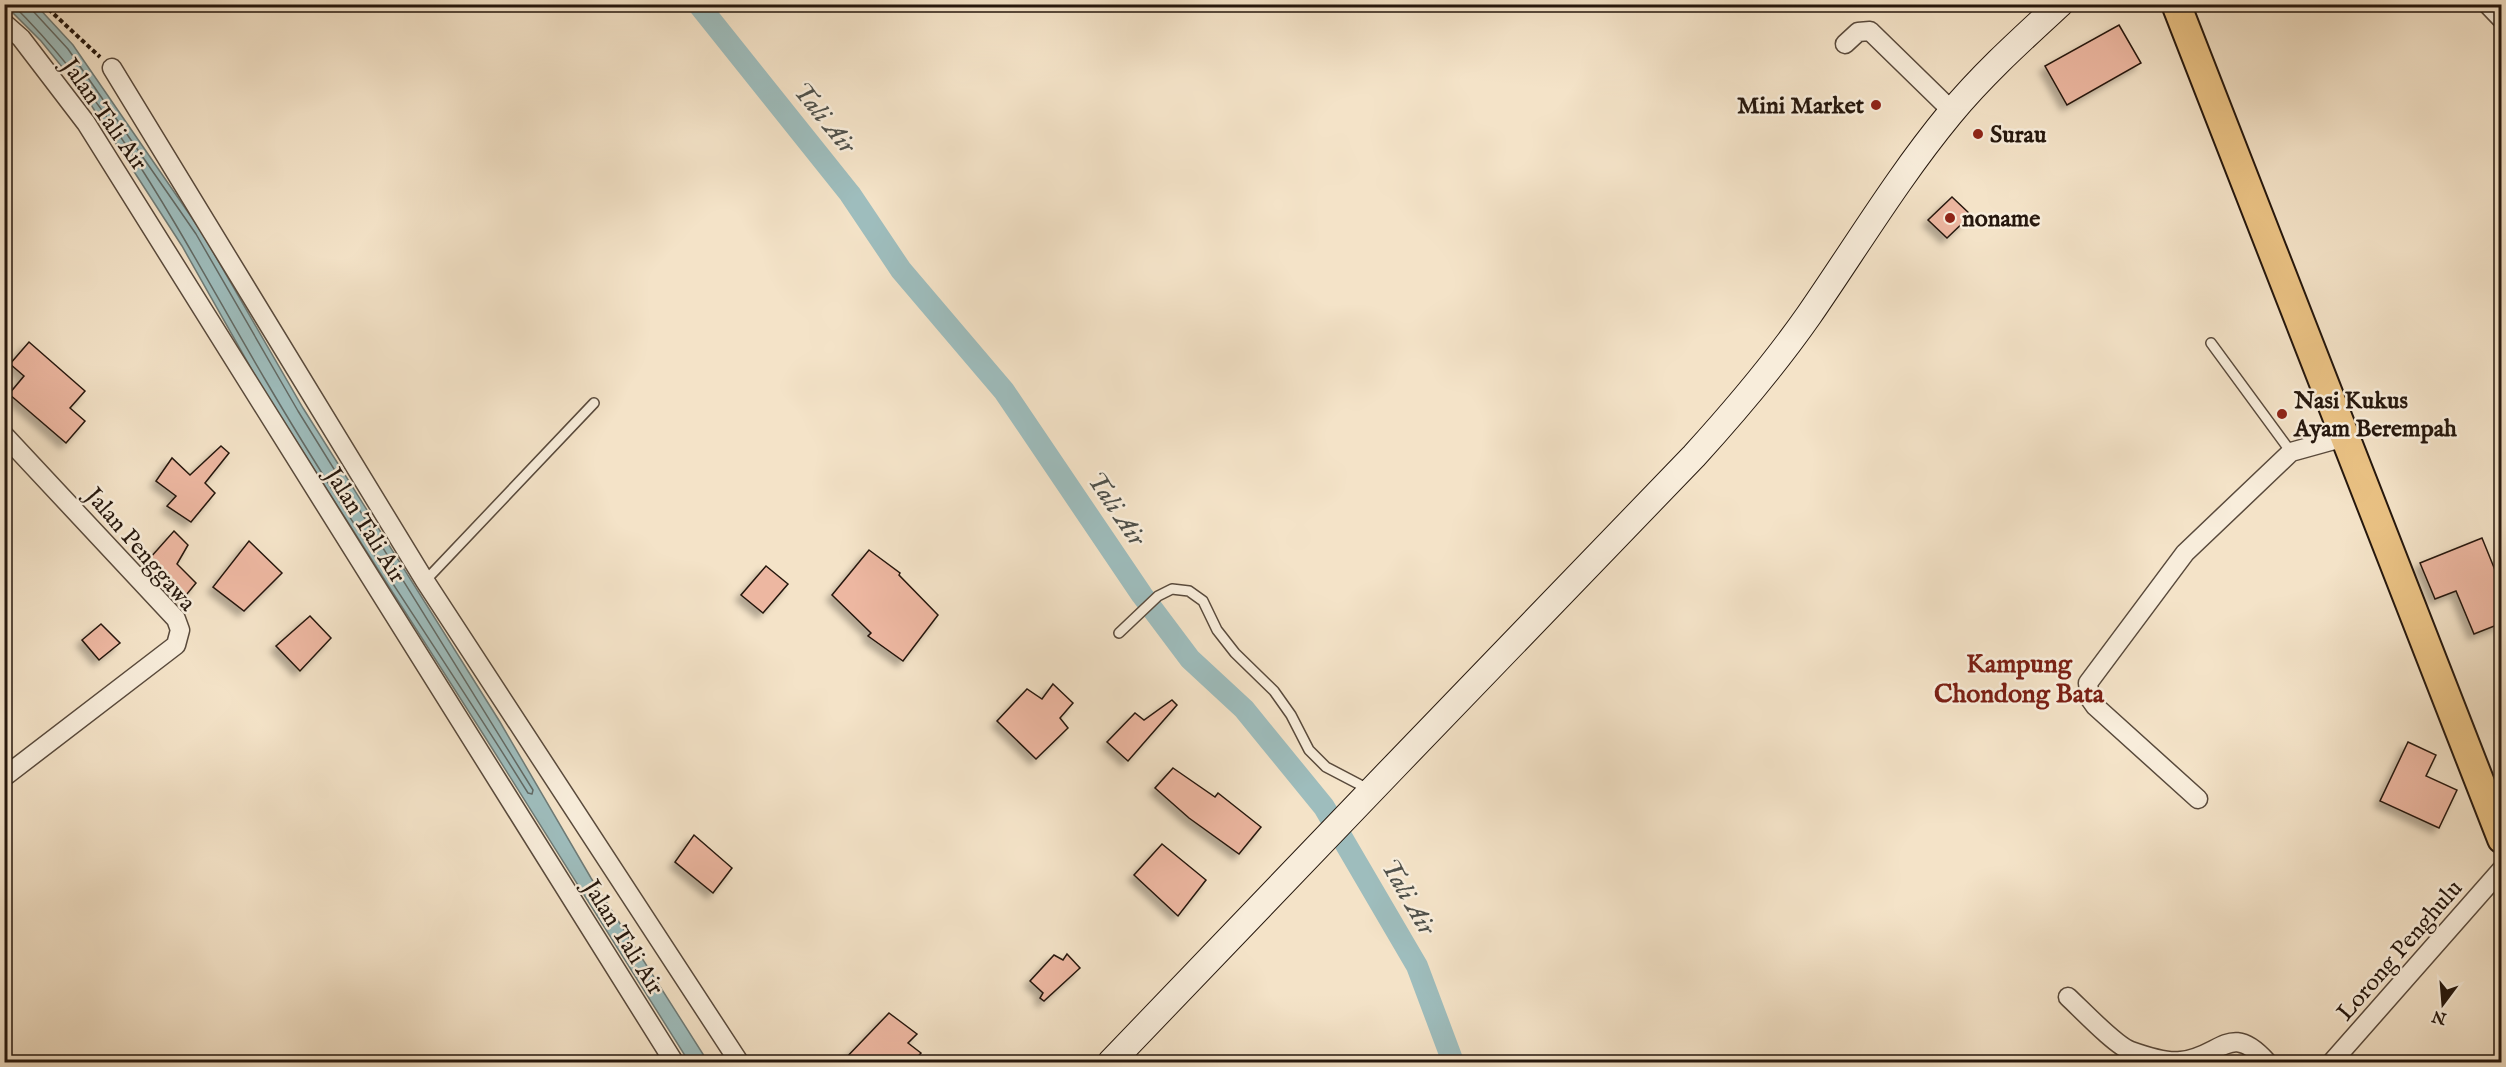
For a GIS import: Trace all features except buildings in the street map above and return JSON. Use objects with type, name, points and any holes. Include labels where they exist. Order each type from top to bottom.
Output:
[{"type":"main road","points":[[2176,4],[2502,839]]},
{"type":"street","points":[[1112,1062],[1313,849],[1372,791],[1694,456],[1745,399],[1808,317],[1912,162],[1952,111],[2012,49],[2060,4]]},
{"type":"street","name":"Jalan Tali Air","points":[[4,23],[21,38],[86,123],[674,1062]]},
{"type":"street","points":[[1845,44],[1858,32],[1870,32],[1952,111]]},
{"type":"street","name":"Jalan Tali Air","points":[[112,68],[425,581],[739,1062]]},
{"type":"street","name":"Jalan Penggawa","points":[[4,435],[176,619],[180,630],[176,645],[4,777]]},
{"type":"street","points":[[2198,799],[2095,706],[2090,699],[2088,682],[2182,556],[2291,452],[2344,437]]},
{"type":"street","name":"Lorong Penghulu","points":[[2332,1062],[2502,869]]},
{"type":"street","points":[[2068,997],[2130,1051],[2178,1062],[2230,1043],[2244,1042],[2256,1050],[2266,1062]]},
{"type":"lane","points":[[2481,4],[2502,26]]},
{"type":"lane","points":[[2211,343],[2291,452]]},
{"type":"lane","points":[[425,581],[594,403]]},
{"type":"lane","points":[[1119,633],[1158,596],[1172,589],[1189,591],[1203,601],[1223,638],[1280,699],[1309,750],[1326,767],[1372,791]]},
{"type":"path","points":[[43,4],[112,68]]},
{"type":"water","points":[[5,5],[36,5],[73,45],[201,231],[303,408],[500,722],[591,878],[708,1062],[689,1062],[261,386],[182,246],[84,94],[41,41]]},
{"type":"waterway","name":"Tali Air","points":[[698,4],[850,194],[901,270],[1004,391],[1142,595],[1190,659],[1244,709],[1324,807],[1417,966],[1453,1062]]},
{"type":"place","name":"Mini Market","points":[[1876,105]]},
{"type":"place","name":"Surau","points":[[1978,134]]},
{"type":"place","name":"noname","points":[[1950,218]]},
{"type":"place","name":"Nasi Kukus Ayam Berempah","points":[[2282,414]]},
{"type":"district","name":"Kampung Chondong Bata","points":[[2019,678]]}]
